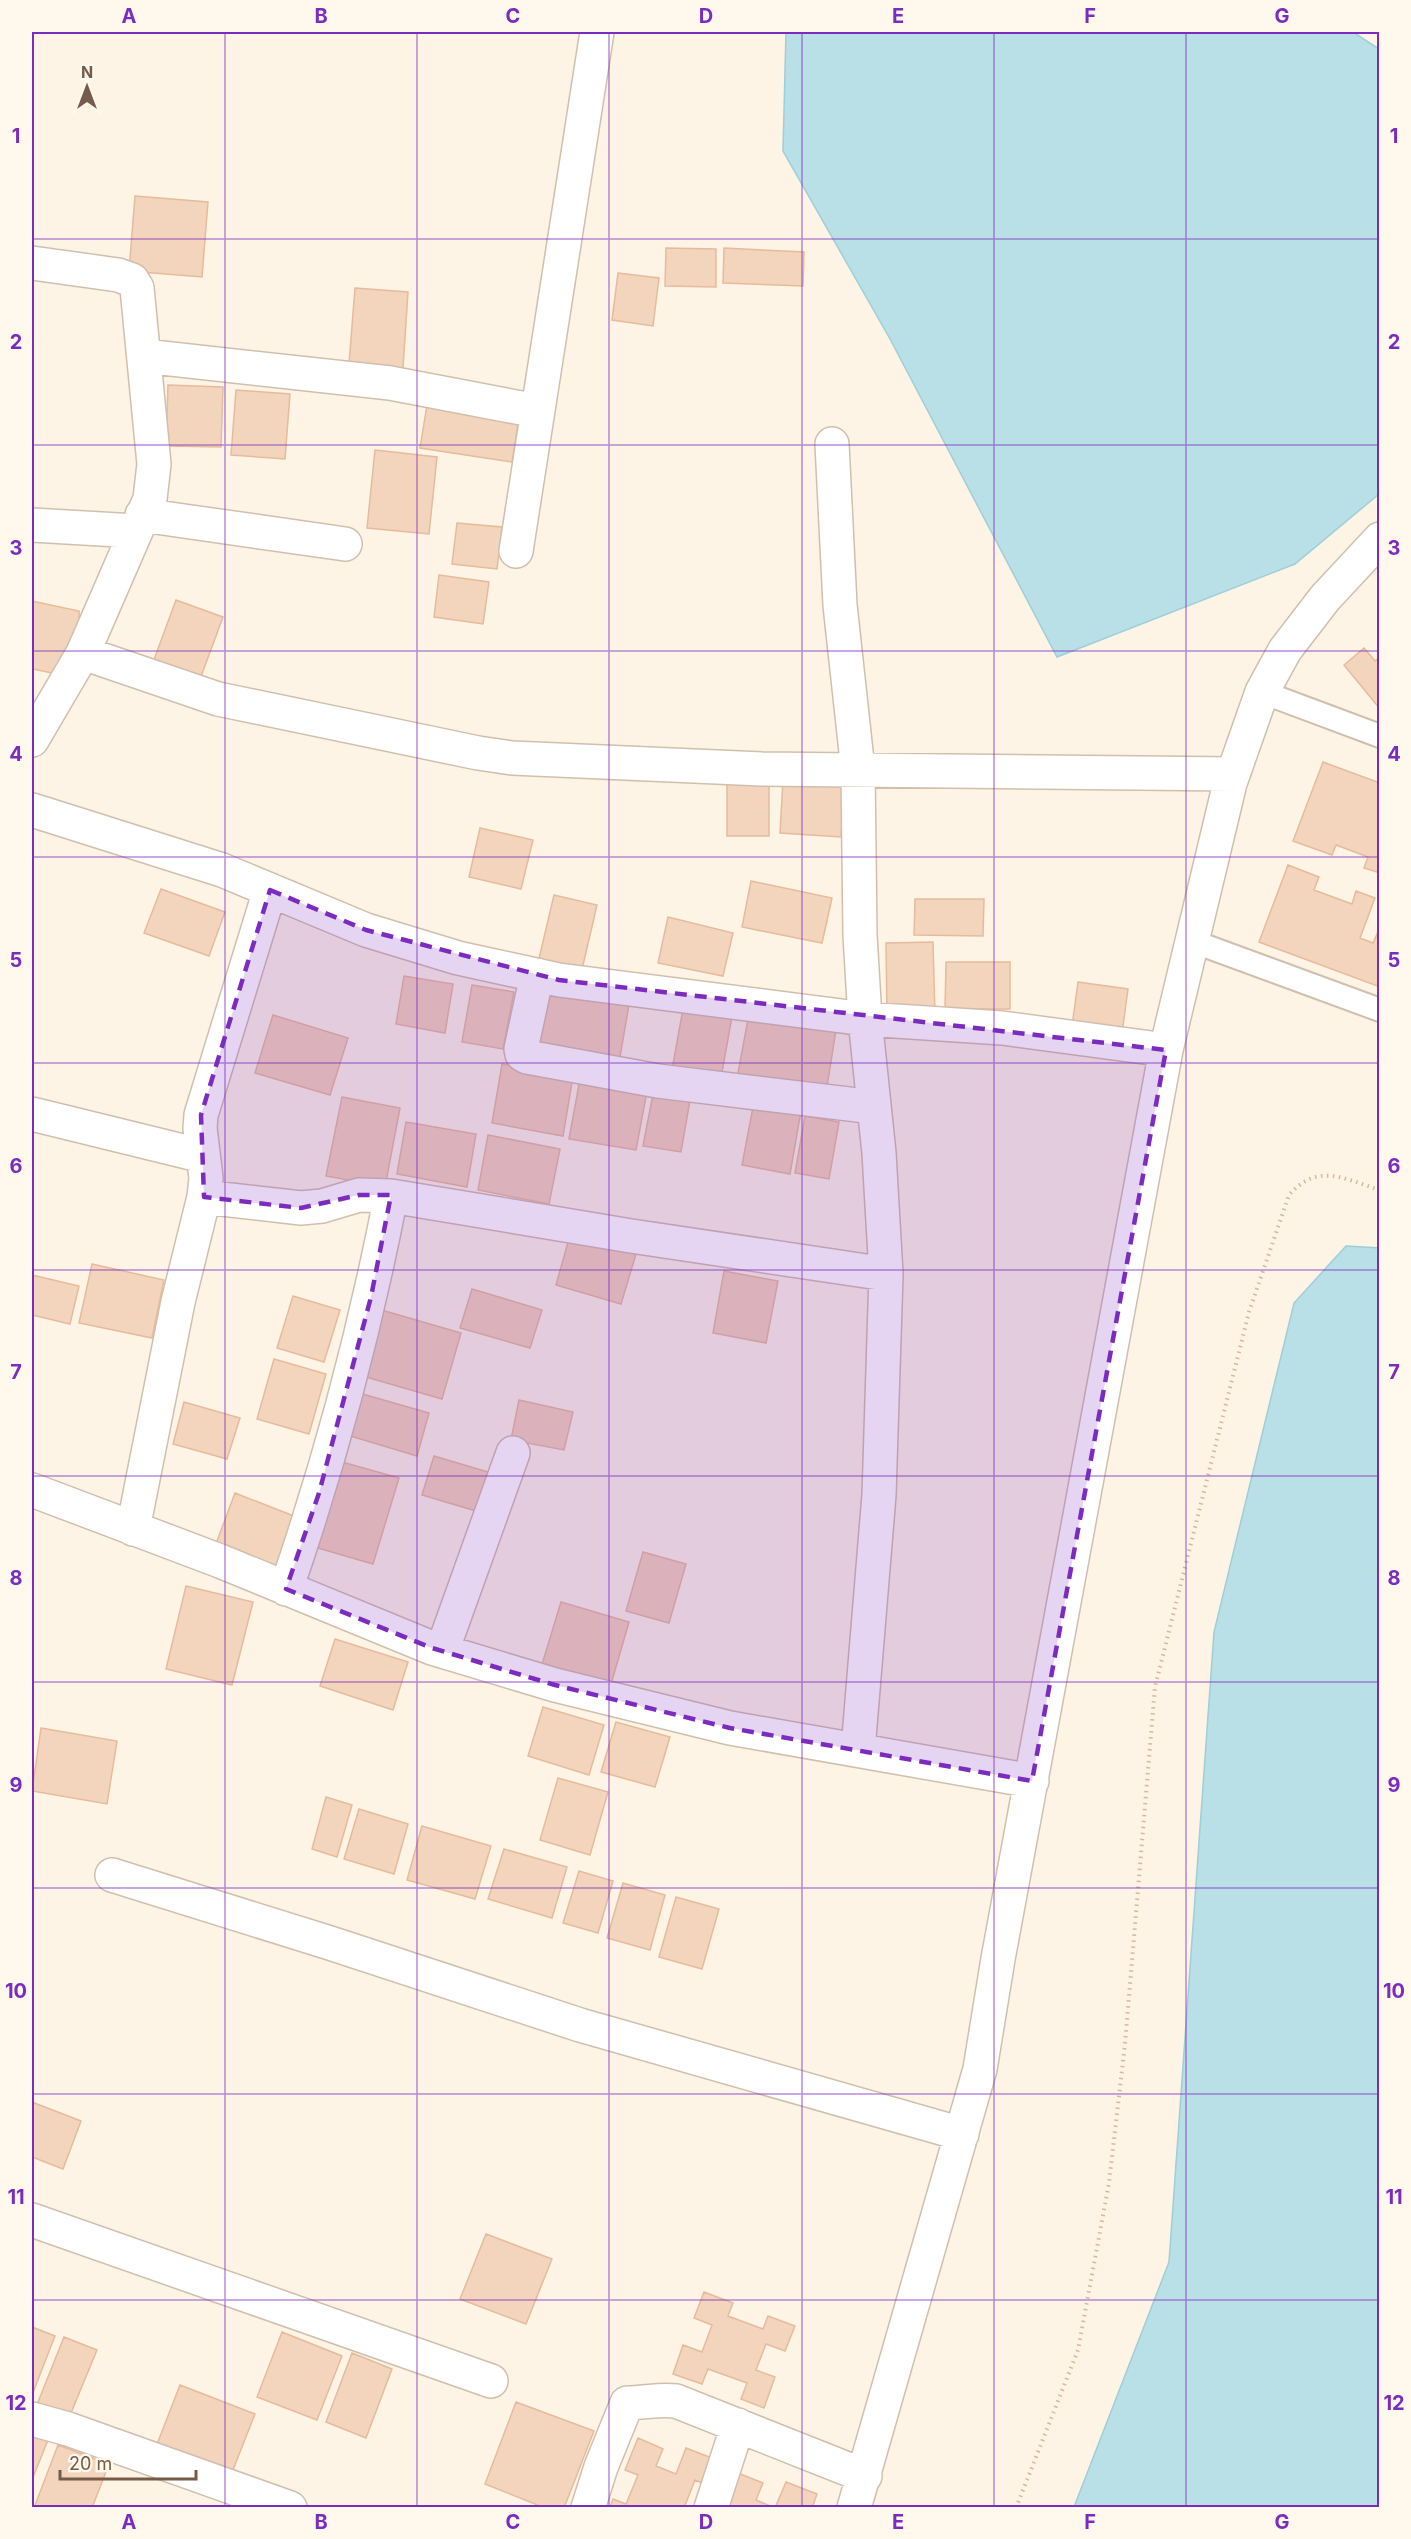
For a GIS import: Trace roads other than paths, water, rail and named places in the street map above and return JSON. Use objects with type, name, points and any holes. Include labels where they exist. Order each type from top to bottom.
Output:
[{"type":"street","points":[[516,551],[597,32]]},
{"type":"street","points":[[32,263],[118,275],[132,280],[137,288],[140,300],[154,464],[150,499],[83,653],[32,740]]},
{"type":"street","points":[[144,356],[390,383],[537,411]]},
{"type":"street","points":[[832,444],[840,605],[858,770],[860,935],[865,1019],[879,1153],[886,1274],[879,1495],[858,1750]]},
{"type":"street","points":[[32,525],[139,523],[345,544]]},
{"type":"street","points":[[854,2508],[980,2069],[998,1959],[1166,1050],[1233,774],[1262,692],[1285,650],[1318,606],[1380,539]]},
{"type":"street","points":[[83,653],[218,699],[478,753],[524,759],[762,769],[1233,774]]},
{"type":"street","points":[[32,810],[222,870],[366,930],[458,958],[537,975],[592,986],[865,1019],[1002,1028],[1166,1050]]},
{"type":"street","points":[[133,1529],[178,1302],[204,1197],[206,1178],[200,1128],[201,1115],[270,890]]},
{"type":"street","points":[[537,975],[521,1049],[522,1054],[527,1057],[658,1081],[874,1107]]},
{"type":"street","points":[[32,1114],[203,1156]]},
{"type":"street","points":[[204,1197],[301,1208],[322,1206],[358,1195],[391,1196],[631,1236],[886,1274]]},
{"type":"street","points":[[286,1589],[322,1481],[371,1297],[391,1196]]},
{"type":"street","points":[[442,1651],[513,1453]]},
{"type":"street","points":[[32,1490],[442,1651],[555,1685],[730,1728],[1032,1781]]},
{"type":"street","points":[[111,1875],[330,1943],[580,2025],[962,2134]]},
{"type":"street","points":[[32,2220],[491,2381]]},
{"type":"street","points":[[588,2508],[601,2467],[627,2403],[646,2403],[660,2399],[676,2401],[865,2476]]},
{"type":"street","points":[[32,2419],[68,2429],[290,2508]]},
{"type":"street","points":[[711,2508],[738,2425]]},
{"type":"lane","points":[[1262,692],[1380,736]]},
{"type":"lane","points":[[1192,941],[1380,1010]]},
{"type":"water","points":[[786,32],[1353,32],[1379,49],[1379,494],[1295,564],[1057,657],[890,339],[783,151]]},
{"type":"water","points":[[1346,1246],[1380,1248],[1379,2507],[1074,2507],[1169,2262],[1214,1632],[1294,1303]]}]
